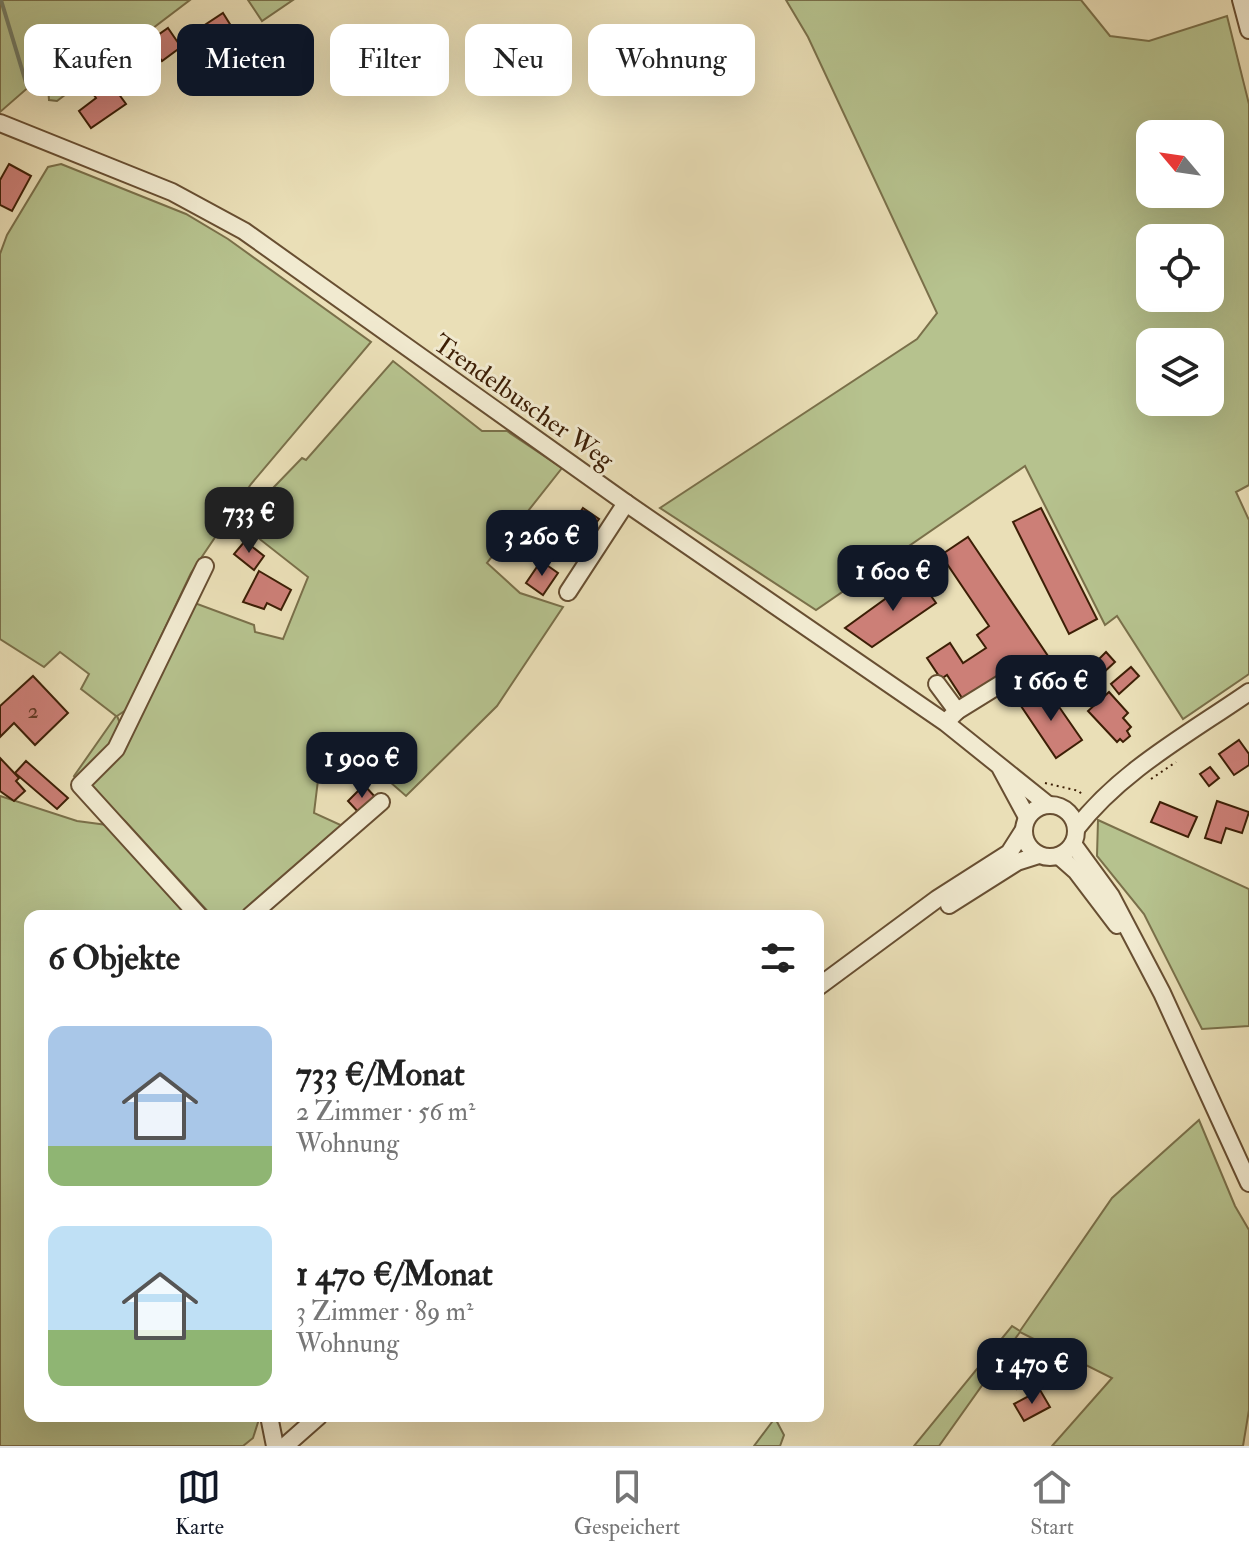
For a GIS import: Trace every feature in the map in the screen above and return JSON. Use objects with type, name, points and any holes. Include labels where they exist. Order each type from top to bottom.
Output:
[{"type":"street","points":[[1241,0],[1249,30]]},
{"type":"street","name":"Trendelbuscher Weg","points":[[0,123],[172,192],[244,231],[626,503],[951,717],[996,760],[1056,806]]},
{"type":"street","points":[[568,592],[626,503]]},
{"type":"street","points":[[194,910],[80,785],[116,749],[205,566]]},
{"type":"street","points":[[937,684],[951,717],[1012,677]]},
{"type":"street","points":[[1059,856],[1092,808],[1126,778],[1249,692]]},
{"type":"street","name":"Trendelbuscher Weg","points":[[996,760],[1025,824]]},
{"type":"street","points":[[824,983],[937,899],[1009,853],[1025,824],[1056,806],[1126,778]]},
{"type":"street","points":[[257,910],[381,802]]},
{"type":"street","points":[[1056,806],[1111,896],[1168,1006],[1249,1183]]},
{"type":"street","points":[[1025,824],[1030,849],[1039,855]]},
{"type":"street","points":[[888,938],[1017,862],[1039,855],[1059,856],[1076,871],[1135,946]]},
{"type":"street","points":[[270,1422],[275,1446]]},
{"type":"street","points":[[285,1446],[312,1422]]},
{"type":"green space","points":[[0,0],[190,0],[158,24],[24,24],[24,91],[0,112]]},
{"type":"green space","points":[[248,0],[293,0],[262,21]]},
{"type":"green space","points":[[786,0],[1081,0],[1110,36],[1149,41],[1227,16],[1249,104],[1249,485],[1236,492],[1249,520],[1249,674],[1183,719],[1117,616],[1105,625],[1025,466],[816,610],[660,508],[917,339],[937,313],[808,37]]},
{"type":"green space","points":[[49,96],[64,96],[57,101],[49,100]]},
{"type":"green space","points":[[61,164],[186,214],[228,239],[371,342],[251,484],[191,573],[126,710],[117,716],[127,739],[192,602],[254,625],[255,632],[283,639],[308,577],[257,537],[288,503],[273,488],[302,458],[306,460],[393,361],[482,431],[507,431],[562,468],[487,563],[520,593],[563,607],[497,706],[406,796],[341,739],[318,780],[314,813],[345,827],[246,910],[207,910],[125,821],[74,776],[116,716],[81,689],[89,674],[60,652],[44,667],[0,639],[0,254],[7,235],[48,167]]},
{"type":"green space","points":[[0,796],[77,821],[107,825],[182,910],[24,910],[24,1422],[258,1422],[253,1438],[243,1446],[0,1446]]},
{"type":"green space","points":[[1098,820],[1249,889],[1249,1026],[1202,1029],[1144,914],[1097,856]]},
{"type":"green space","points":[[1199,1120],[1235,1206],[1249,1230],[1249,1410],[1243,1446],[1052,1446],[1112,1378],[1020,1332],[939,1446],[914,1446],[1012,1326],[1020,1331],[1112,1198]]},
{"type":"green space","points":[[772,1422],[777,1422],[784,1435],[780,1446],[754,1446]]},
{"type":"building","points":[[223,13],[230,24],[206,24]]},
{"type":"building","points":[[168,28],[177,41],[177,50],[162,61],[161,60],[161,33]]},
{"type":"building","points":[[95,96],[120,96],[126,104],[91,128],[79,111],[96,98]]},
{"type":"building","points":[[9,164],[31,176],[12,211],[0,205],[0,180]]},
{"type":"building","points":[[276,497],[282,502],[268,519],[261,513]]},
{"type":"building","points":[[583,508],[599,519],[585,538],[592,543],[579,561],[568,554],[564,560],[557,558],[547,551],[567,522],[571,525]]},
{"type":"building","points":[[1041,508],[1097,619],[1069,634],[1013,522]]},
{"type":"building","points":[[968,537],[1050,659],[1039,666],[1035,660],[1018,671],[1014,667],[964,701],[947,675],[941,679],[927,658],[950,643],[963,663],[986,648],[977,635],[989,626],[941,555]]},
{"type":"building","points":[[245,541],[264,556],[254,570],[234,554]]},
{"type":"building","points":[[541,561],[558,573],[543,595],[526,583]]},
{"type":"building","points":[[259,571],[291,590],[281,610],[267,603],[264,609],[243,602]]},
{"type":"building","points":[[917,576],[936,603],[872,647],[845,628]]},
{"type":"building","points":[[1106,652],[1115,662],[1103,673],[1094,664]]},
{"type":"building","points":[[1131,667],[1139,676],[1119,694],[1111,684]]},
{"type":"building","points":[[33,676],[68,713],[35,745],[14,723],[0,737],[0,706]]},
{"type":"building","points":[[1046,688],[1082,740],[1056,758],[1021,706]]},
{"type":"building","points":[[1109,692],[1128,713],[1123,718],[1131,727],[1127,731],[1130,736],[1123,742],[1120,739],[1117,742],[1088,711]]},
{"type":"building","points":[[1239,740],[1249,754],[1249,765],[1234,775],[1219,754]]},
{"type":"building","points":[[0,758],[19,778],[16,781],[25,791],[14,801],[0,791]]},
{"type":"building","points":[[26,761],[68,798],[57,809],[15,773]]},
{"type":"building","points":[[372,764],[380,773],[367,784],[359,775]]},
{"type":"building","points":[[1210,767],[1219,778],[1209,786],[1200,774]]},
{"type":"building","points":[[364,785],[377,799],[361,815],[348,801]]},
{"type":"building","points":[[1217,801],[1249,812],[1242,833],[1226,828],[1221,843],[1205,838]]},
{"type":"building","points":[[1160,802],[1197,817],[1188,837],[1151,822]]},
{"type":"building","points":[[1032,1371],[1036,1383],[1017,1389],[1013,1377]]},
{"type":"building","points":[[1040,1390],[1050,1407],[1024,1421],[1014,1404]]},
{"type":"waterway","points":[[1,0],[24,76]]}]
